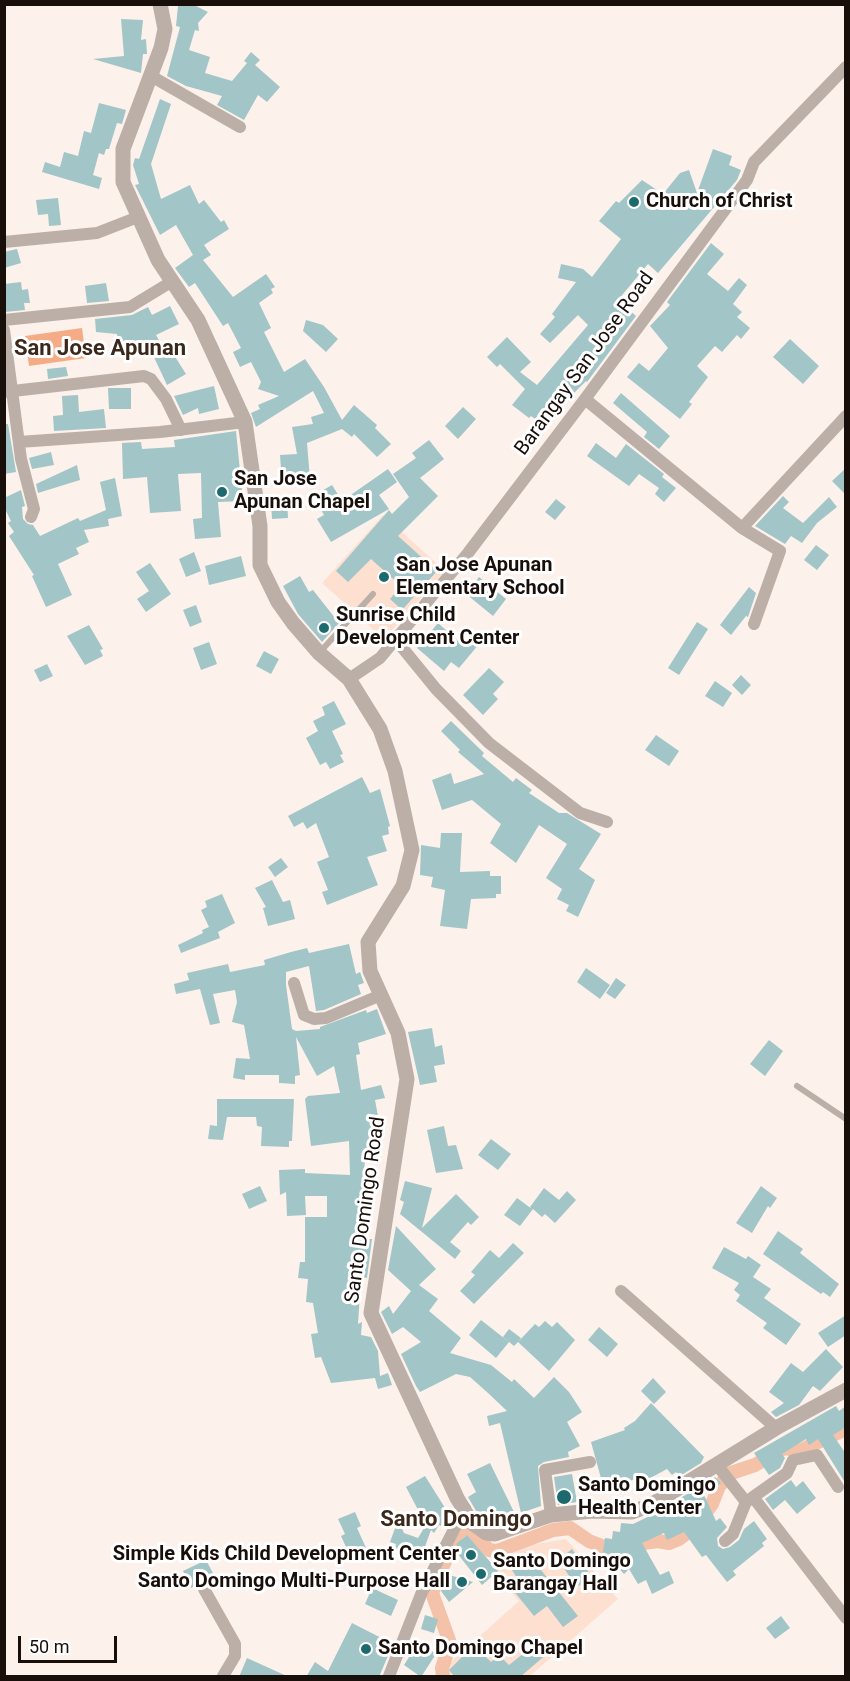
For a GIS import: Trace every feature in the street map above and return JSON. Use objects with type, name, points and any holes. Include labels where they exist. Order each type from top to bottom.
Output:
[{"type":"street","name":"Santo Domingo Road","points":[[160,4],[165,29],[161,48],[123,149],[123,182],[171,282],[198,320],[244,422],[260,526],[260,565],[278,602],[319,653],[349,679],[384,740],[395,771],[411,850],[403,886],[368,942],[370,971],[398,1034],[407,1079],[371,1313],[457,1498],[472,1523],[486,1533],[495,1534],[551,1515],[592,1511],[632,1512],[724,1474],[776,1428],[846,1390]]},
{"type":"street","name":"Barangay San Jose Road","points":[[349,679],[380,658],[468,553],[747,180],[754,162],[846,67]]},
{"type":"street","points":[[151,76],[240,127]]},
{"type":"street","points":[[4,242],[97,233],[138,217]]},
{"type":"street","points":[[4,320],[130,307],[171,282]]},
{"type":"street","points":[[4,330],[8,391],[34,509],[31,518]]},
{"type":"street","points":[[8,391],[144,376],[151,379],[166,399],[181,430]]},
{"type":"street","points":[[585,399],[742,528],[780,551],[754,624]]},
{"type":"street","points":[[742,528],[846,416]]},
{"type":"street","points":[[19,442],[181,430],[244,422]]},
{"type":"street","points":[[396,640],[436,689],[489,743],[580,813],[607,822]]},
{"type":"street","points":[[294,983],[304,1015],[314,1019],[326,1018],[381,995]]},
{"type":"street","points":[[621,1291],[776,1428]]},
{"type":"street","points":[[725,1541],[733,1534],[749,1499],[787,1473],[793,1460],[817,1455],[838,1487]]},
{"type":"street","points":[[551,1515],[545,1470],[590,1462]]},
{"type":"street","points":[[724,1474],[749,1499],[846,1617]]},
{"type":"street","points":[[389,1677],[422,1592],[465,1508]]},
{"type":"street","points":[[204,1589],[235,1644],[235,1656],[223,1677]]},
{"type":"lane","points":[[319,653],[373,594]]},
{"type":"lane","points":[[797,1086],[846,1119]]},
{"type":"shaded area","points":[[82,328],[86,358],[29,366],[25,336]]},
{"type":"shaded area","name":"San Jose Apunan Elementary School","points":[[383,515],[445,571],[384,639],[322,583]]},
{"type":"shaded area","points":[[566,1539],[618,1599],[530,1676],[452,1676],[444,1668],[519,1601],[490,1568],[513,1548]]},
{"type":"building","points":[[192,4],[208,12],[198,23],[199,31],[195,30],[189,50],[210,57],[205,73],[232,81],[247,63],[244,61],[251,52],[260,60],[255,65],[280,87],[267,102],[258,95],[244,120],[217,105],[222,96],[186,86],[167,76],[180,27],[176,26],[178,6]]},
{"type":"building","points":[[121,19],[143,20],[141,40],[146,39],[147,54],[143,54],[141,73],[93,59],[124,56]]},
{"type":"building","points":[[160,99],[171,104],[151,164],[161,199],[190,185],[199,204],[204,200],[221,222],[224,220],[229,229],[204,245],[211,255],[203,260],[233,297],[266,274],[275,287],[271,289],[273,293],[259,303],[271,328],[264,332],[284,372],[305,359],[342,420],[354,405],[377,425],[375,428],[391,444],[377,457],[354,434],[352,437],[342,429],[307,443],[310,479],[282,481],[280,455],[297,454],[292,427],[313,424],[311,417],[324,413],[313,391],[256,427],[251,413],[260,409],[258,405],[279,396],[258,389],[261,382],[251,362],[240,367],[233,352],[241,348],[228,323],[223,326],[195,283],[189,287],[175,268],[193,255],[176,225],[160,235],[135,185],[139,184],[133,165],[135,158],[139,159]]},
{"type":"building","points":[[99,103],[126,110],[122,124],[117,123],[109,149],[106,149],[104,155],[99,153],[93,175],[102,178],[99,189],[42,172],[45,162],[60,167],[64,152],[78,156],[84,131],[91,133]]},
{"type":"building","points":[[713,149],[732,156],[729,165],[741,170],[737,180],[658,273],[648,264],[618,300],[636,316],[587,382],[572,395],[547,428],[531,416],[529,418],[512,405],[525,389],[500,364],[497,367],[487,357],[507,337],[531,362],[520,372],[537,385],[588,325],[578,315],[550,343],[540,334],[555,317],[552,314],[576,282],[558,278],[561,264],[583,269],[592,277],[621,239],[599,221],[616,201],[619,203],[642,180],[663,194],[680,173],[689,170],[697,193]]},
{"type":"building","points":[[58,198],[61,225],[49,226],[48,214],[38,215],[36,200]]},
{"type":"building","points":[[711,243],[724,254],[707,274],[728,291],[739,278],[747,285],[733,304],[742,312],[737,317],[750,328],[741,339],[737,335],[722,352],[715,346],[697,366],[708,377],[689,402],[692,404],[680,419],[627,377],[639,363],[649,371],[668,348],[650,326],[670,305],[667,302]]},
{"type":"building","points":[[17,249],[21,263],[4,268],[4,252]]},
{"type":"building","points":[[21,282],[22,290],[28,289],[30,303],[24,303],[25,310],[5,312],[4,284]]},
{"type":"building","points":[[106,283],[109,301],[87,303],[85,286]]},
{"type":"building","points":[[170,306],[179,324],[156,335],[169,358],[174,355],[186,374],[167,385],[152,353],[150,354],[144,344],[119,348],[117,334],[96,332],[95,319],[132,315],[148,307],[152,315]]},
{"type":"building","points":[[306,320],[323,325],[338,339],[326,352],[303,331]]},
{"type":"building","points":[[790,339],[819,366],[803,384],[773,357]]},
{"type":"building","points":[[66,367],[68,376],[48,379],[47,369]]},
{"type":"building","points":[[214,386],[219,409],[199,414],[198,408],[183,415],[174,396]]},
{"type":"building","points":[[108,388],[131,388],[131,409],[109,409]]},
{"type":"building","points":[[621,393],[670,436],[659,449],[644,437],[647,432],[613,403]]},
{"type":"building","points":[[78,395],[79,412],[104,409],[106,428],[54,431],[53,416],[63,415],[62,396]]},
{"type":"building","points":[[463,407],[476,419],[458,439],[445,426]]},
{"type":"building","points":[[4,424],[8,424],[16,472],[4,474]]},
{"type":"building","points":[[236,431],[243,501],[218,502],[221,537],[195,539],[193,519],[202,518],[201,473],[178,474],[181,511],[150,513],[147,477],[123,479],[122,443],[141,442],[142,449],[175,447],[174,440]]},
{"type":"building","points":[[429,440],[444,459],[420,478],[438,496],[398,536],[437,571],[402,610],[390,599],[401,586],[371,559],[348,582],[336,571],[389,510],[392,514],[409,497],[393,474],[416,458],[412,453]]},
{"type":"building","points":[[596,443],[616,458],[626,444],[664,474],[662,477],[676,488],[664,502],[655,494],[659,488],[639,474],[629,486],[587,456]]},
{"type":"building","points":[[51,452],[54,465],[32,469],[29,458]]},
{"type":"building","points":[[77,465],[80,480],[38,493],[36,484]]},
{"type":"building","points":[[846,468],[846,495],[832,481]]},
{"type":"building","points":[[388,469],[397,482],[379,495],[389,509],[331,542],[317,519],[324,515],[313,496],[332,485],[342,501]]},
{"type":"building","points":[[115,478],[122,516],[108,519],[109,526],[84,530],[89,542],[76,548],[79,554],[58,564],[72,595],[46,607],[32,576],[34,575],[9,536],[14,532],[8,523],[11,521],[4,507],[4,498],[21,490],[25,506],[22,507],[23,519],[33,525],[40,536],[78,518],[80,521],[106,510],[100,482]]},
{"type":"building","points":[[783,496],[789,502],[783,508],[803,523],[829,497],[837,507],[817,523],[802,543],[791,536],[785,544],[755,526]]},
{"type":"building","points":[[287,497],[288,518],[272,519],[271,499]]},
{"type":"building","points":[[556,499],[566,507],[555,520],[545,512]]},
{"type":"building","points":[[816,545],[829,555],[817,570],[804,560]]},
{"type":"building","points":[[194,552],[201,571],[186,577],[179,559]]},
{"type":"building","points":[[241,556],[246,576],[209,585],[205,566]]},
{"type":"building","points":[[150,563],[171,594],[146,612],[137,599],[149,591],[136,572]]},
{"type":"building","points":[[300,576],[309,592],[313,590],[339,623],[322,642],[298,614],[283,586]]},
{"type":"building","points":[[479,577],[506,599],[493,616],[466,594]]},
{"type":"building","points":[[749,587],[756,593],[748,617],[746,616],[731,635],[720,625]]},
{"type":"building","points":[[196,605],[202,622],[190,627],[183,610]]},
{"type":"building","points":[[697,622],[708,629],[679,675],[668,668]]},
{"type":"building","points":[[438,623],[464,646],[471,637],[479,644],[459,668],[451,662],[444,671],[417,648]]},
{"type":"building","points":[[89,625],[103,649],[100,650],[103,656],[85,665],[67,636]]},
{"type":"building","points":[[209,642],[217,664],[201,670],[193,648]]},
{"type":"building","points":[[264,651],[279,659],[271,674],[256,666]]},
{"type":"building","points":[[47,664],[53,676],[40,682],[34,670]]},
{"type":"building","points":[[489,668],[504,682],[493,694],[498,699],[483,715],[463,695]]},
{"type":"building","points":[[741,675],[751,685],[742,695],[732,685]]},
{"type":"building","points":[[715,681],[732,693],[723,707],[705,696]]},
{"type":"building","points":[[334,701],[346,724],[332,731],[343,754],[340,755],[344,762],[330,769],[326,762],[320,765],[306,738],[318,731],[313,721],[325,715],[322,707]]},
{"type":"building","points":[[451,721],[484,753],[482,756],[513,782],[516,778],[532,790],[529,793],[559,813],[567,813],[601,834],[579,869],[595,880],[578,917],[566,911],[569,905],[557,899],[562,889],[546,878],[567,844],[539,825],[516,863],[490,843],[501,824],[472,800],[442,810],[432,780],[451,773],[454,784],[484,774],[458,752],[460,750],[441,731]]},
{"type":"building","points":[[656,735],[679,751],[669,766],[645,750]]},
{"type":"building","points":[[362,777],[370,793],[380,789],[390,826],[388,827],[389,834],[382,836],[387,851],[367,857],[378,885],[327,905],[322,892],[328,890],[317,862],[329,857],[316,823],[307,829],[303,822],[294,827],[288,816]]},
{"type":"building","points":[[441,833],[462,833],[460,872],[490,871],[490,876],[501,876],[501,894],[496,894],[496,898],[471,899],[467,929],[440,926],[445,890],[431,887],[433,877],[420,875],[421,845],[440,848]]},
{"type":"building","points":[[281,858],[288,867],[275,877],[268,867]]},
{"type":"building","points":[[272,880],[283,902],[290,900],[295,919],[268,926],[263,908],[266,907],[255,888]]},
{"type":"building","points":[[222,894],[235,923],[218,932],[220,938],[181,953],[178,945],[203,933],[202,930],[209,927],[201,910],[207,907],[205,901]]},
{"type":"building","points":[[349,944],[356,974],[360,972],[364,983],[358,985],[361,994],[324,1010],[316,1011],[309,966],[286,972],[286,985],[292,1029],[296,1031],[320,1029],[320,1027],[366,1010],[367,1013],[377,1009],[386,1034],[358,1043],[360,1054],[356,1055],[361,1090],[381,1085],[385,1098],[375,1100],[380,1127],[375,1128],[377,1162],[365,1162],[362,1181],[365,1182],[358,1214],[366,1215],[365,1239],[372,1239],[367,1278],[361,1277],[358,1324],[362,1322],[361,1335],[371,1337],[378,1351],[380,1376],[388,1373],[392,1385],[378,1389],[375,1378],[331,1383],[321,1357],[315,1358],[311,1334],[318,1333],[313,1303],[306,1302],[308,1279],[298,1278],[300,1262],[305,1262],[305,1217],[327,1217],[327,1196],[305,1196],[306,1215],[287,1216],[286,1192],[280,1195],[279,1170],[305,1169],[305,1173],[350,1175],[349,1141],[311,1146],[305,1099],[308,1096],[340,1093],[334,1066],[317,1076],[296,1037],[300,1075],[295,1076],[295,1084],[279,1083],[279,1075],[245,1075],[245,1080],[233,1078],[236,1058],[250,1059],[244,1025],[232,1022],[237,1002],[235,990],[213,994],[220,1023],[210,1025],[200,989],[176,994],[174,984],[189,980],[187,973],[228,964],[230,972],[265,965],[264,960],[307,948],[309,953]]},
{"type":"building","points":[[586,968],[610,985],[600,999],[577,982]]},
{"type":"building","points":[[616,978],[626,985],[615,999],[606,993]]},
{"type":"building","points":[[432,1028],[435,1047],[442,1045],[445,1064],[434,1066],[437,1082],[420,1085],[408,1032]]},
{"type":"building","points":[[769,1040],[783,1051],[765,1076],[750,1064]]},
{"type":"building","points":[[217,1099],[294,1099],[292,1141],[289,1141],[289,1147],[261,1146],[262,1127],[257,1126],[256,1117],[227,1117],[223,1140],[208,1139],[210,1125],[217,1126]]},
{"type":"building","points":[[444,1126],[448,1146],[456,1145],[463,1169],[436,1173],[427,1130]]},
{"type":"building","points":[[491,1139],[511,1154],[498,1170],[478,1155]]},
{"type":"building","points":[[405,1181],[432,1188],[422,1228],[456,1194],[479,1217],[471,1225],[468,1222],[450,1242],[461,1251],[455,1259],[400,1214],[404,1202],[400,1200]]},
{"type":"building","points":[[260,1186],[267,1201],[249,1209],[242,1194]]},
{"type":"building","points":[[761,1186],[777,1198],[770,1208],[768,1206],[752,1233],[736,1223]]},
{"type":"building","points":[[544,1188],[559,1200],[567,1191],[576,1200],[555,1223],[545,1214],[542,1217],[533,1209],[520,1226],[504,1215],[517,1198],[532,1209],[530,1207]]},
{"type":"building","points":[[396,1226],[436,1269],[419,1285],[438,1299],[429,1311],[461,1338],[450,1353],[491,1365],[512,1382],[514,1379],[534,1398],[554,1377],[569,1392],[582,1412],[567,1422],[580,1446],[568,1452],[569,1457],[544,1462],[538,1466],[541,1506],[521,1513],[500,1423],[489,1426],[487,1416],[507,1411],[470,1377],[456,1374],[420,1392],[416,1386],[401,1354],[421,1342],[403,1327],[392,1334],[381,1312],[389,1306],[393,1314],[411,1291],[388,1270]]},
{"type":"building","points":[[778,1231],[803,1249],[800,1253],[839,1284],[830,1297],[823,1292],[821,1294],[763,1254]]},
{"type":"building","points":[[513,1243],[524,1253],[474,1304],[460,1291],[475,1275],[471,1272],[490,1250],[499,1258]]},
{"type":"building","points":[[724,1247],[746,1259],[748,1256],[761,1265],[753,1277],[771,1289],[764,1298],[801,1324],[786,1345],[763,1328],[767,1323],[736,1301],[740,1295],[734,1290],[739,1283],[712,1268]]},
{"type":"building","points":[[846,1315],[846,1335],[828,1347],[818,1333]]},
{"type":"building","points":[[481,1320],[509,1342],[496,1358],[469,1335]]},
{"type":"building","points":[[545,1321],[552,1327],[557,1322],[575,1340],[549,1371],[518,1342],[535,1324],[539,1327]]},
{"type":"building","points":[[599,1327],[618,1344],[607,1357],[588,1340]]},
{"type":"building","points":[[509,1329],[521,1338],[514,1346],[503,1337]]},
{"type":"building","points":[[826,1349],[843,1367],[820,1391],[813,1386],[799,1405],[776,1417],[771,1412],[784,1403],[769,1392],[791,1363],[803,1372]]},
{"type":"building","points":[[653,1378],[666,1392],[654,1404],[641,1391]]},
{"type":"building","points":[[651,1403],[704,1457],[701,1463],[680,1476],[676,1472],[672,1475],[667,1469],[641,1483],[639,1478],[604,1489],[591,1442],[625,1430],[624,1428],[635,1421]]},
{"type":"building","points":[[836,1406],[839,1411],[846,1406],[846,1427],[833,1435],[846,1454],[846,1484],[818,1439],[809,1445],[806,1439],[782,1454],[785,1458],[780,1468],[769,1475],[754,1453]]},
{"type":"building","points":[[490,1463],[515,1514],[515,1517],[494,1524],[479,1516],[468,1497],[476,1492],[467,1474]]},
{"type":"building","points":[[572,1474],[577,1502],[558,1505],[554,1477]]},
{"type":"building","points":[[425,1476],[447,1511],[441,1526],[439,1525],[434,1533],[431,1530],[423,1552],[416,1550],[414,1555],[395,1549],[396,1544],[390,1542],[398,1520],[404,1533],[418,1538],[426,1525],[406,1487]]},
{"type":"building","points":[[715,1477],[721,1483],[704,1495],[716,1521],[720,1518],[727,1527],[717,1538],[718,1546],[723,1549],[730,1547],[739,1540],[744,1529],[754,1521],[767,1539],[762,1543],[764,1546],[733,1571],[736,1575],[727,1582],[706,1555],[702,1557],[684,1532],[667,1540],[664,1533],[642,1543],[660,1575],[669,1571],[674,1583],[652,1594],[646,1580],[638,1584],[629,1569],[624,1574],[603,1551],[605,1538],[612,1539],[613,1531],[620,1532],[621,1523],[633,1524],[656,1513]]},
{"type":"building","points":[[791,1480],[796,1487],[803,1481],[816,1498],[797,1514],[785,1500],[773,1510],[765,1499]]},
{"type":"building","points":[[355,1512],[361,1526],[357,1528],[367,1550],[351,1558],[341,1536],[345,1534],[338,1519]]},
{"type":"building","points":[[467,1535],[498,1571],[482,1585],[457,1553],[461,1550],[456,1544]]},
{"type":"building","points":[[572,1549],[592,1577],[577,1587],[558,1560]]},
{"type":"building","points":[[529,1555],[578,1616],[563,1627],[547,1606],[534,1616],[508,1584],[517,1578],[512,1570]]},
{"type":"building","points":[[206,1560],[214,1575],[191,1588],[183,1571]]},
{"type":"building","points":[[446,1574],[473,1582],[449,1602],[441,1591]]},
{"type":"building","points":[[372,1588],[398,1600],[391,1616],[365,1604]]},
{"type":"building","points":[[425,1615],[438,1619],[434,1633],[421,1629]]},
{"type":"building","points":[[781,1616],[790,1628],[775,1639],[766,1628]]},
{"type":"building","name":"Santo Domingo Chapel","points":[[352,1623],[393,1644],[379,1677],[306,1677],[315,1662],[328,1671]]},
{"type":"building","points":[[539,1641],[548,1653],[520,1677],[455,1677],[449,1670],[474,1645],[491,1662],[499,1655],[509,1665]]},
{"type":"building","points":[[422,1644],[436,1654],[421,1677],[404,1665],[413,1651],[416,1653]]},
{"type":"building","points":[[247,1658],[289,1677],[239,1677]]},
{"type":"waterway","points":[[443,1676],[442,1668],[450,1643],[432,1593],[455,1537],[461,1530],[470,1529],[489,1550],[497,1551],[553,1530],[570,1528],[589,1541],[607,1548],[658,1541],[669,1543],[679,1539],[696,1526],[712,1504],[719,1486],[731,1473],[755,1465],[784,1448],[799,1451],[846,1429]]},
{"type":"place","name":"Church of Christ","points":[[634,202]]},
{"type":"place","name":"San Jose Apunan Chapel","points":[[222,492]]},
{"type":"place","name":"San Jose Apunan Elementary School","points":[[384,577]]},
{"type":"place","name":"Sunrise Child Development Center","points":[[324,628]]},
{"type":"place","name":"Santo Domingo Health Center","points":[[564,1497]]},
{"type":"place","name":"Simple Kids Child Development Center","points":[[471,1555]]},
{"type":"place","name":"Santo Domingo Barangay Hall","points":[[481,1574]]},
{"type":"place","name":"Santo Domingo Multi-Purpose Hall","points":[[462,1582]]},
{"type":"place","name":"Santo Domingo Chapel","points":[[366,1649]]},
{"type":"district","name":"San Jose Apunan","points":[[100,349]]},
{"type":"district","name":"Santo Domingo","points":[[456,1520]]}]
